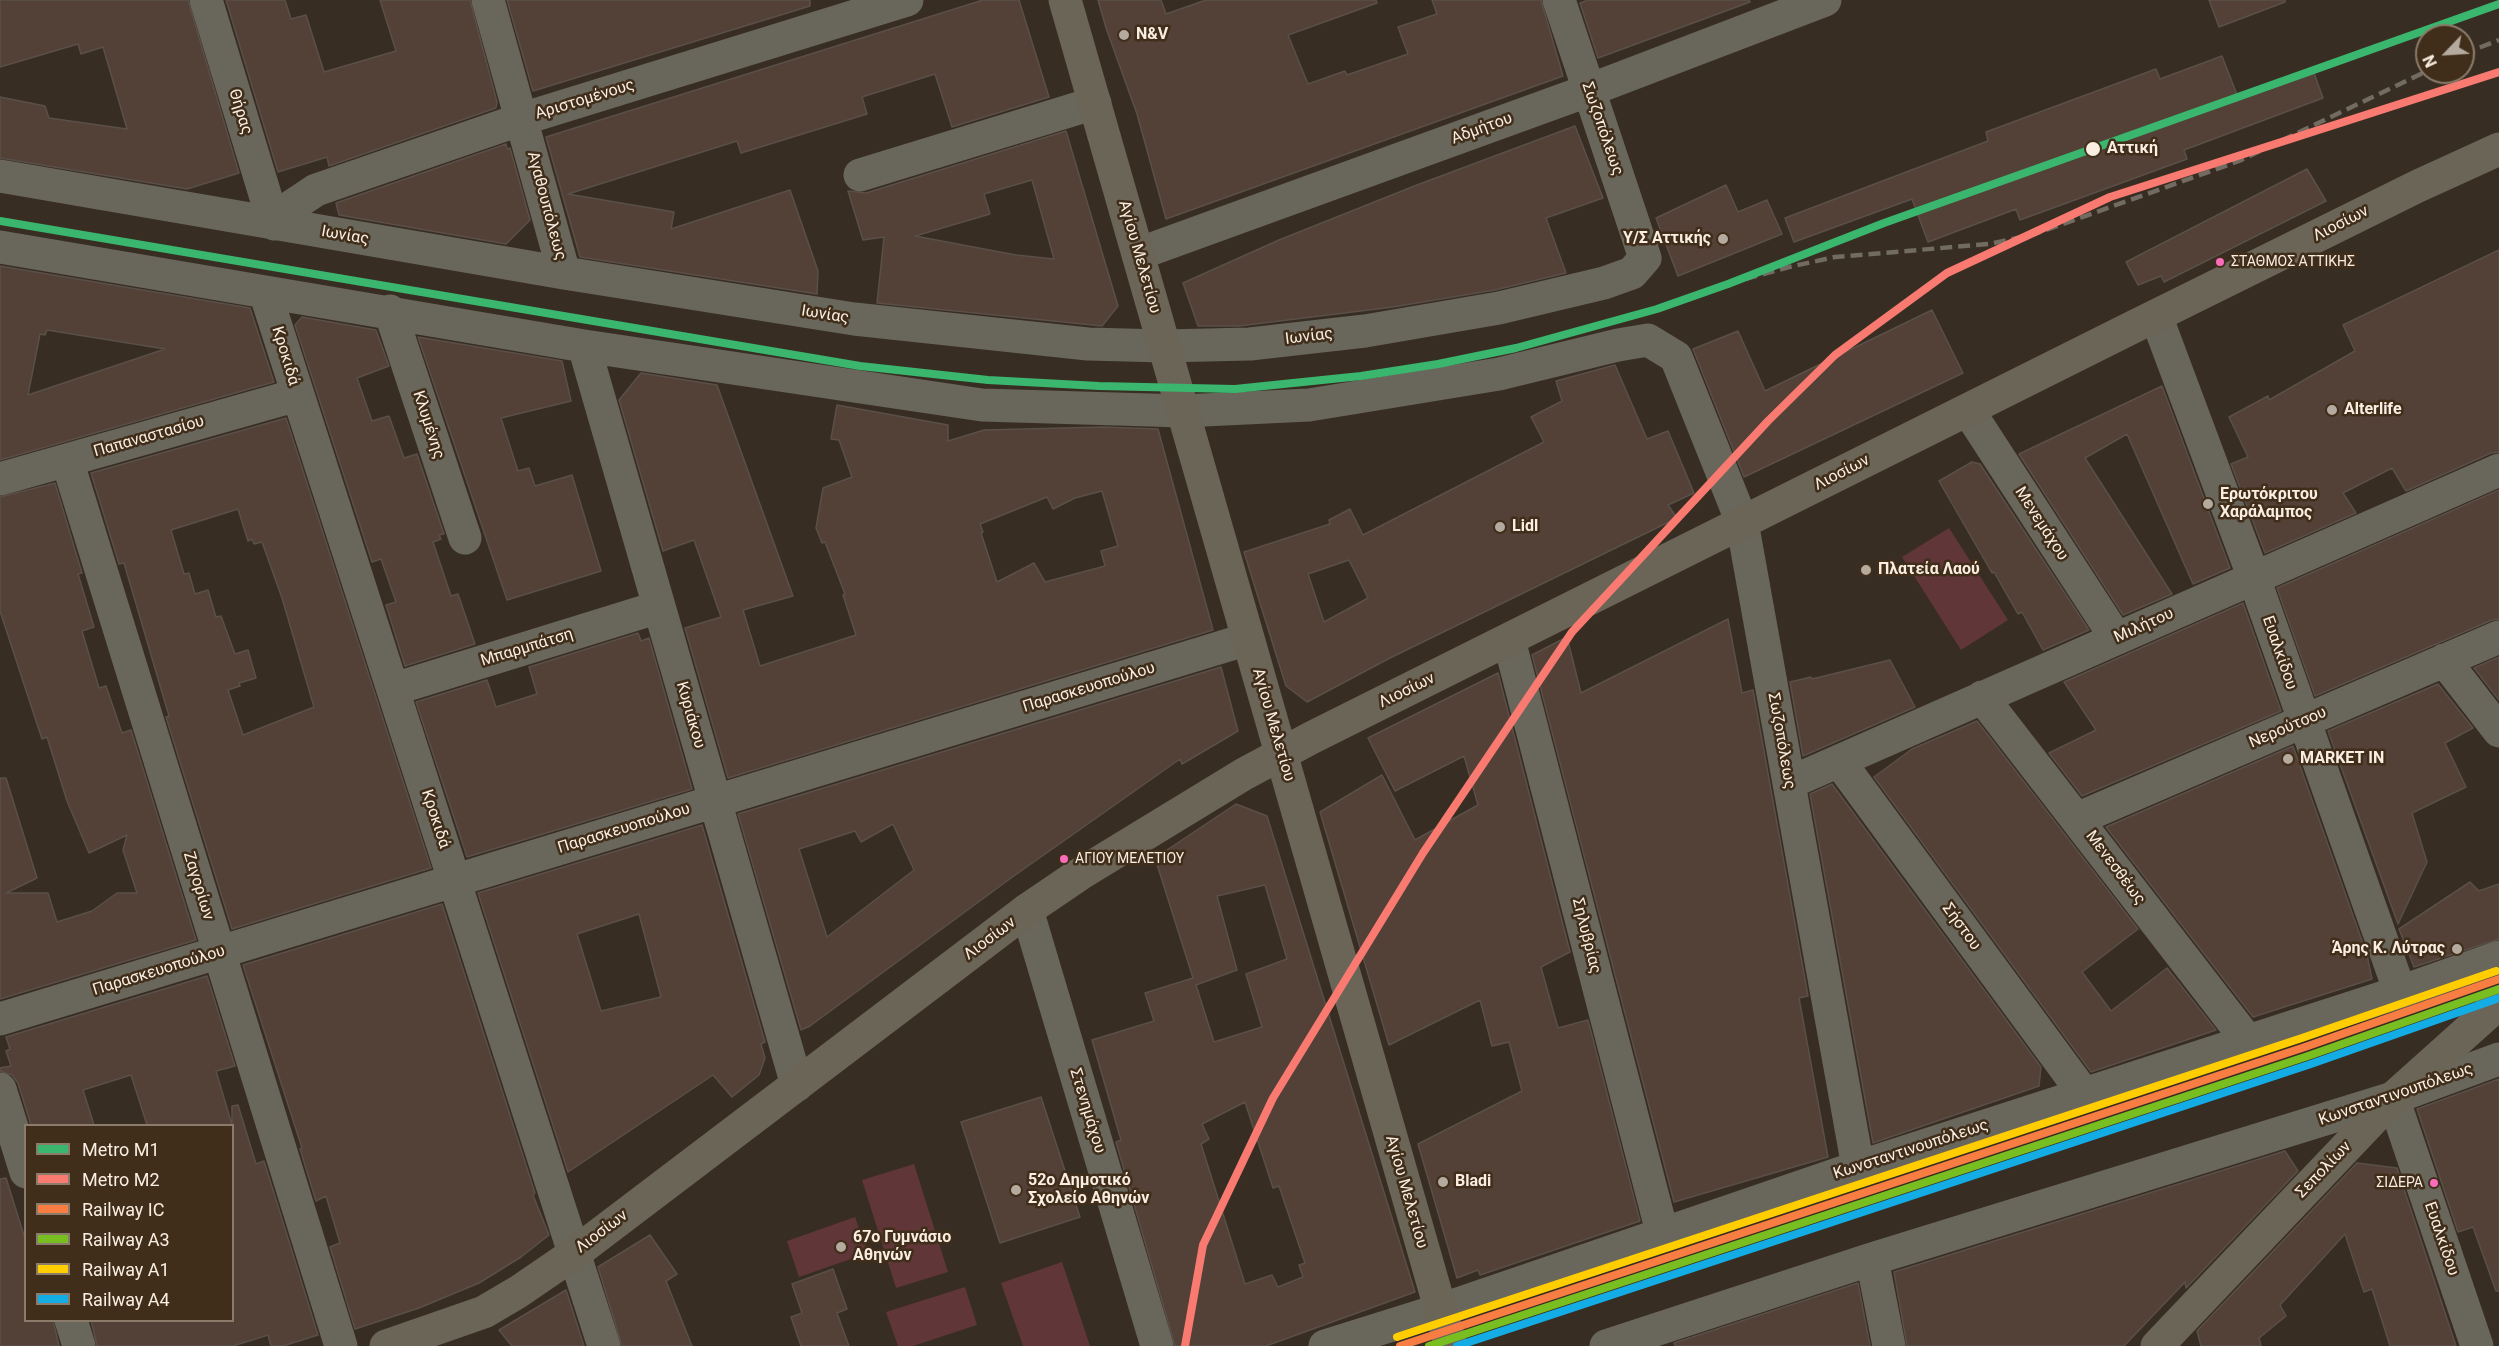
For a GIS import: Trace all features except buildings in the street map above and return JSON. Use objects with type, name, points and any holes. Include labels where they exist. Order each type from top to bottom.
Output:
[{"type":"main road","name":"Αγίου Μελετίου","points":[[1065,0],[1451,1346]]},
{"type":"main road","name":"Λιοσίων","points":[[386,1346],[484,1312],[519,1292],[575,1253],[1027,910],[1080,874],[1281,754],[2156,316],[2418,186],[2499,149]]},
{"type":"main road","name":"Σεπολίων","points":[[2170,1340],[2393,1098],[2499,1003]]},
{"type":"street","name":"Θήρας","points":[[207,0],[274,224]]},
{"type":"street","name":"Αγαθουπόλεως","points":[[488,0],[564,273]]},
{"type":"street","name":"Αριστομένους","points":[[274,224],[292,206],[316,190],[522,119],[907,0]]},
{"type":"street","name":"Σωζοπόλεως","points":[[1559,0],[1587,90],[1645,258]]},
{"type":"street","name":"Αδμήτου","points":[[1138,254],[1587,90],[1825,0]]},
{"type":"street","points":[[860,175],[1095,103]]},
{"type":"street","name":"Ιωνίας","points":[[0,176],[564,273],[854,320],[1088,344],[1164,346],[1261,343],[1365,331],[1499,308],[1604,283],[1632,273],[1645,258]]},
{"type":"street","points":[[0,247],[390,311],[584,346],[982,405],[1183,411]]},
{"type":"street","name":"Κροκιδά","points":[[265,291],[604,1346]]},
{"type":"street","name":"Κλυμένης","points":[[390,311],[465,538]]},
{"type":"street","name":"Ευαλκίδου","points":[[2156,316],[2254,578],[2400,992]]},
{"type":"street","name":"Σωζοπόλεως","points":[[1183,411],[1309,405],[1499,374],[1648,340],[1676,357],[1742,522],[1858,1167]]},
{"type":"street","name":"Κυριάκου","points":[[584,346],[797,1085]]},
{"type":"street","name":"Παπαναστασίου","points":[[0,479],[297,395]]},
{"type":"street","name":"Μενεμάχου","points":[[1968,410],[2116,638]]},
{"type":"street","name":"Ζαγορίων","points":[[66,460],[341,1346]]},
{"type":"street","name":"Μιλήτου","points":[[1789,783],[2499,470]]},
{"type":"street","name":"Μπαρμπάτση","points":[[394,689],[659,607]]},
{"type":"street","name":"Νερούτσου","points":[[2077,819],[2499,637]]},
{"type":"street","name":"Παρασκευοπούλου","points":[[0,1019],[1248,639]]},
{"type":"street","name":"Σηλυβρίας","points":[[1509,640],[1662,1232]]},
{"type":"street","points":[[2444,660],[2499,731]]},
{"type":"street","name":"Μενεσθέως","points":[[1982,697],[2247,1040]]},
{"type":"street","name":"Σήστου","points":[[1839,761],[2084,1094]]},
{"type":"street","name":"Στενημάχου","points":[[1027,910],[1157,1346]]},
{"type":"street","name":"Κωνσταντινουπόλεως","points":[[1325,1346],[1440,1310],[1662,1232],[1858,1167],[2400,992],[2499,957]]},
{"type":"street","name":"Κωνσταντινουπόλεως","points":[[1606,1346],[1685,1334],[1872,1259],[2393,1098],[2499,1059]]},
{"type":"street","points":[[0,1089],[24,1166]]},
{"type":"street","name":"Ευαλκίδου","points":[[2393,1098],[2477,1346]]},
{"type":"street","points":[[1872,1259],[1889,1346]]},
{"type":"street","points":[[72,1322],[79,1346]]},
{"type":"shaded area","points":[[1949,528],[2008,620],[1961,650],[1902,557]]},
{"type":"shaded area","points":[[914,1164],[948,1272],[896,1288],[862,1180]]},
{"type":"shaded area","points":[[855,1217],[868,1253],[799,1277],[787,1241]]},
{"type":"shaded area","points":[[1062,1262],[1090,1346],[1023,1346],[1001,1283]]},
{"type":"shaded area","points":[[965,1287],[977,1325],[913,1346],[898,1346],[886,1312]]},
{"type":"railway","points":[[2475,49],[2499,40]]},
{"type":"railway","points":[[1728,284],[1835,257],[1989,244],[2035,234],[2239,161],[2415,77]]},
{"type":"metro line","name":"Μ1","points":[[0,221],[860,366],[988,380],[1099,386],[1235,389],[1361,376],[1438,364],[1516,348],[1657,309],[1884,223],[2499,4]]},
{"type":"metro line","name":"Μ2","points":[[1185,1346],[1203,1245],[1273,1098],[1423,853],[1572,632],[1768,421],[1835,355],[1947,273],[2110,197],[2499,72]]},
{"type":"rail line","name":"A1","points":[[1397,1337],[2302,1038],[2496,971]]},
{"type":"rail line","name":"IC","points":[[1400,1346],[2305,1047],[2499,979]]},
{"type":"rail line","name":"A3","points":[[1429,1346],[2308,1056],[2499,989]]},
{"type":"rail line","name":"A4","points":[[1457,1346],[2311,1064],[2499,998]]},
{"type":"place","name":"N&V","points":[[1124,35]]},
{"type":"place","name":"Αττική","points":[[2093,149]]},
{"type":"place","name":"Υ/Σ Αττικής","points":[[1723,239]]},
{"type":"place","name":"ΣΤΑΘΜΟΣ ΑΤΤΙΚΗΣ","points":[[2220,262]]},
{"type":"place","name":"Alterlife","points":[[2332,410]]},
{"type":"place","name":"Ερωτόκριτου Χαράλαμπος","points":[[2208,504]]},
{"type":"place","name":"Lidl","points":[[1500,527]]},
{"type":"place","name":"Πλατεία Λαού","points":[[1866,570]]},
{"type":"place","name":"MARKET IN","points":[[2288,759]]},
{"type":"place","name":"ΑΓΙΟΥ ΜΕΛΕΤΙΟΥ","points":[[1064,859]]},
{"type":"place","name":"Άρης Κ. Λύτρας","points":[[2457,949]]},
{"type":"place","name":"Bladi","points":[[1443,1182]]},
{"type":"place","name":"ΣΙΔΕΡΑ","points":[[2434,1183]]},
{"type":"place","name":"52ο Δημοτικό Σχολείο Αθηνών","points":[[1016,1190]]},
{"type":"place","name":"67ο Γυμνάσιο Αθηνών","points":[[841,1247]]}]
